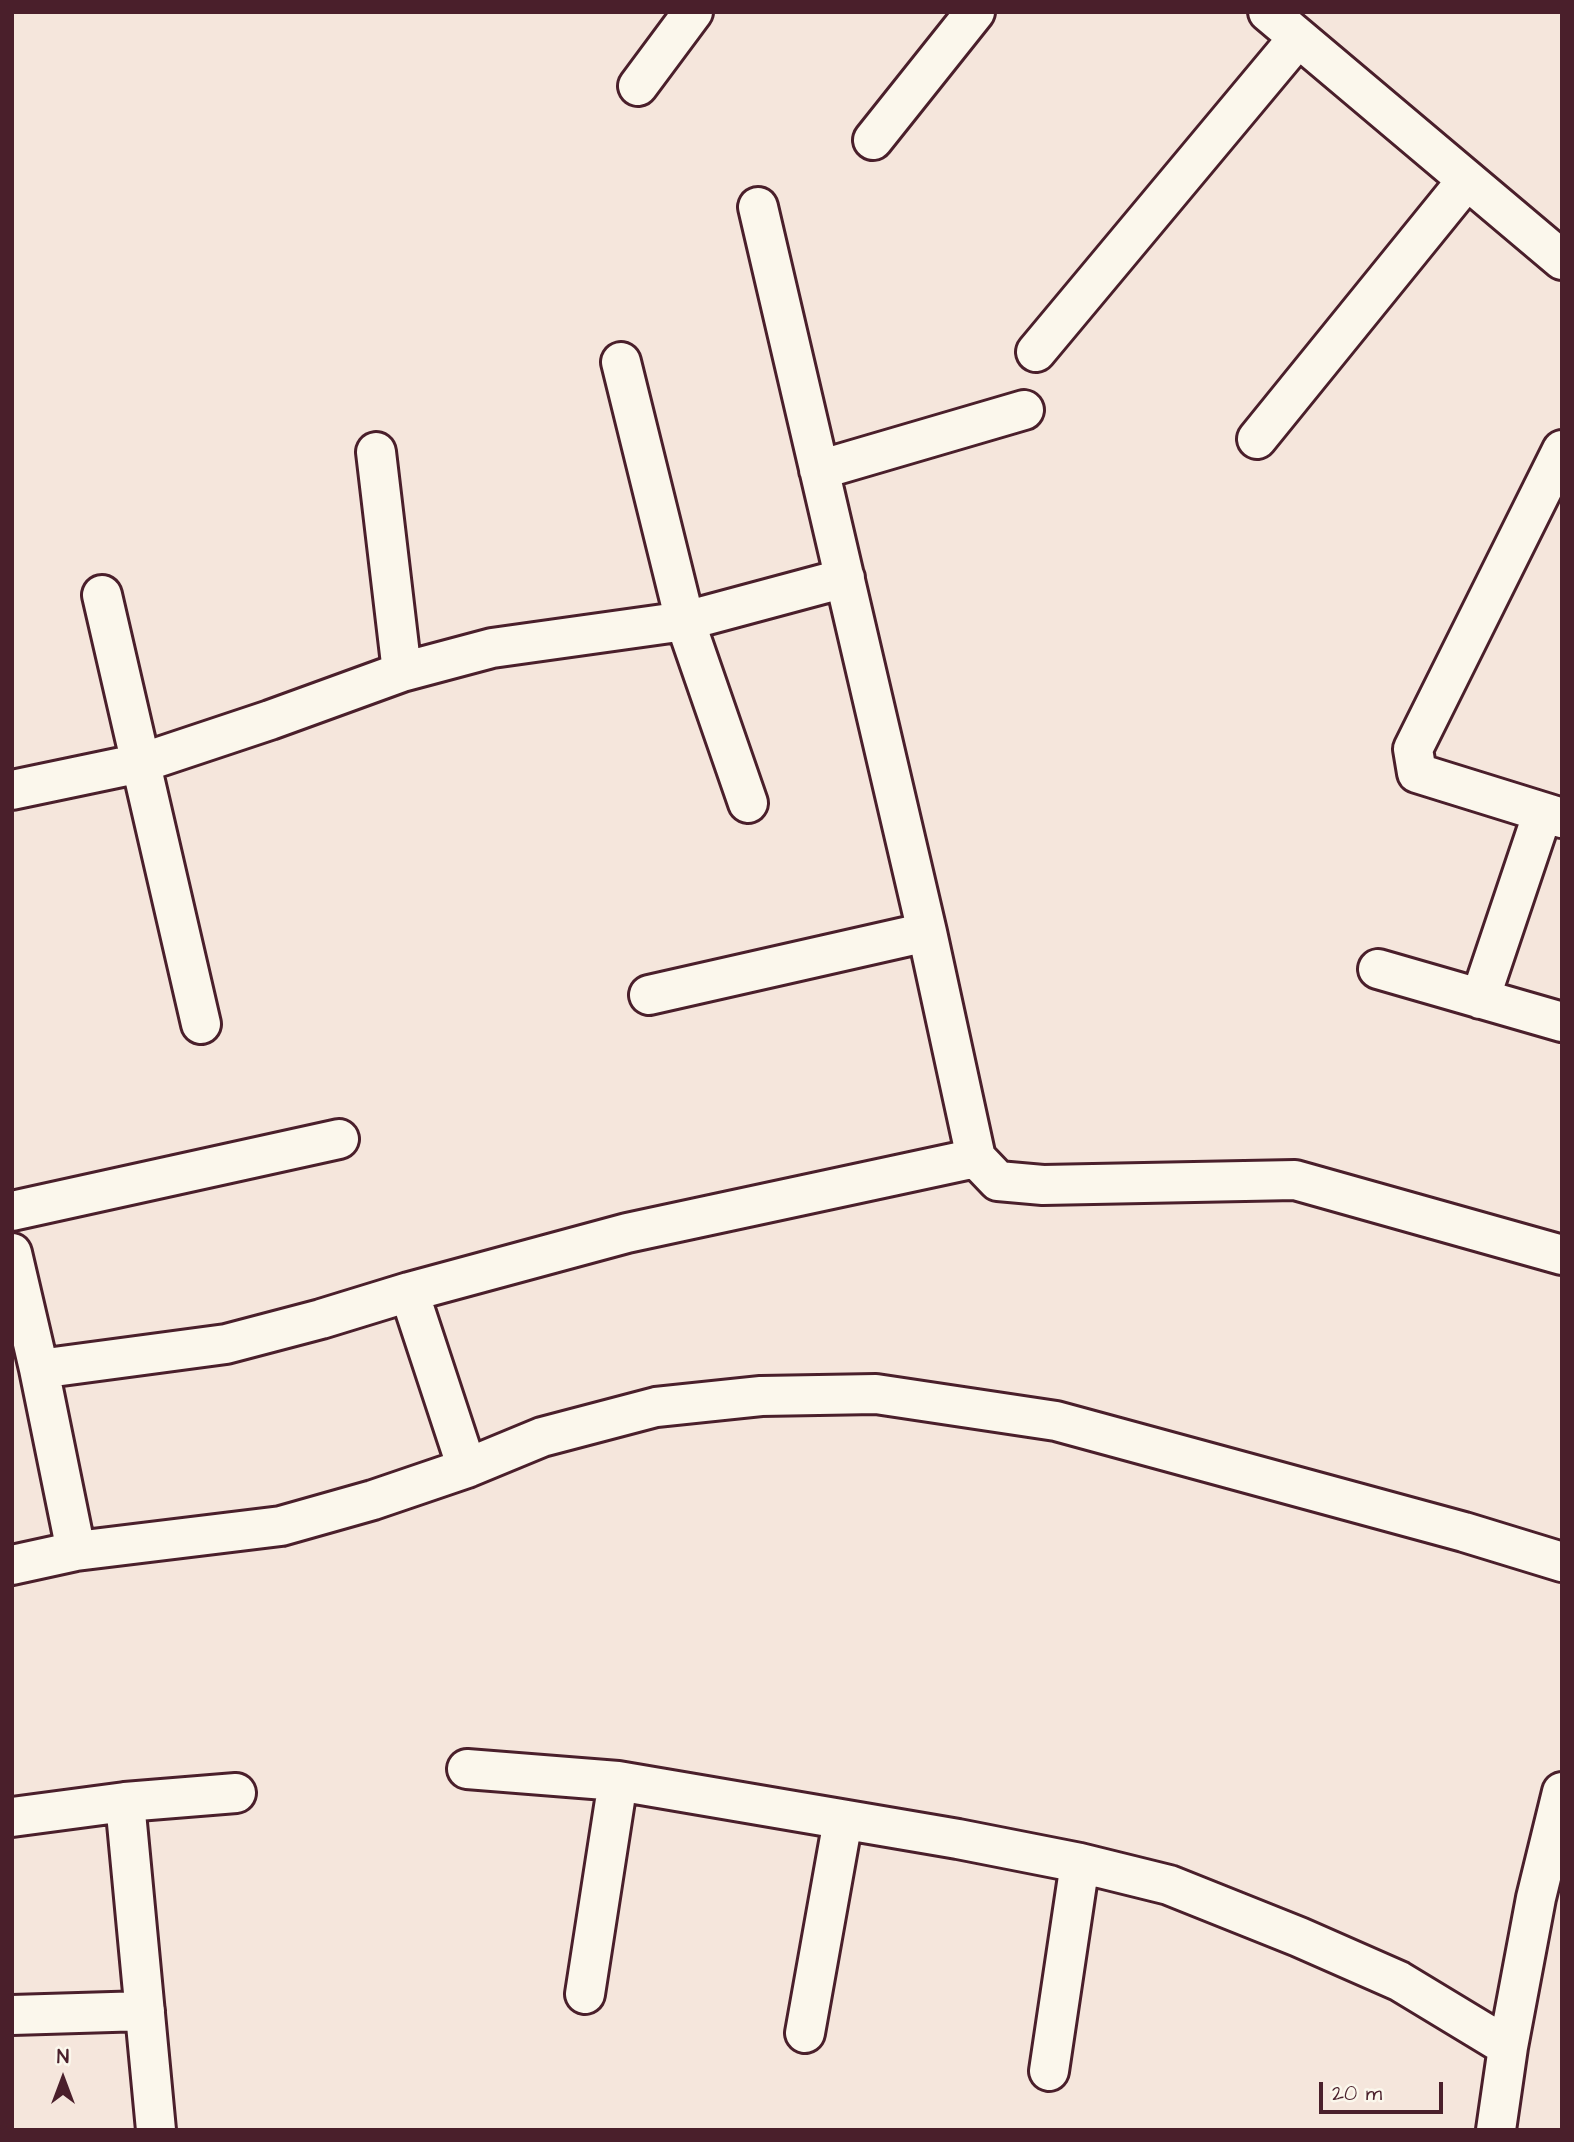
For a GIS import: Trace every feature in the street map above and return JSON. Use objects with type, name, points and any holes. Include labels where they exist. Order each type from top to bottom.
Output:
[{"type":"street","points":[[638,86],[693,12]]},
{"type":"street","points":[[873,140],[975,12]]},
{"type":"street","points":[[1268,12],[1562,260]]},
{"type":"street","points":[[1036,352],[1298,37]]},
{"type":"street","points":[[1256,439],[1467,180]]},
{"type":"street","points":[[758,207],[927,932],[976,1158],[998,1181],[1031,1184],[1295,1180],[1562,1255]]},
{"type":"street","points":[[621,362],[685,621],[748,803]]},
{"type":"street","points":[[819,470],[1024,410]]},
{"type":"street","points":[[1480,999],[1553,815],[1417,773],[1413,749],[1562,450]]},
{"type":"street","points":[[376,452],[402,672]]},
{"type":"street","points":[[12,790],[141,763],[402,672],[492,648],[685,621],[845,578]]},
{"type":"street","points":[[102,595],[201,1024]]},
{"type":"street","points":[[649,995],[927,932]]},
{"type":"street","points":[[1378,969],[1562,1022]]},
{"type":"street","points":[[12,1211],[339,1139]]},
{"type":"street","points":[[39,1369],[226,1344],[627,1233],[976,1158]]},
{"type":"street","points":[[12,1253],[76,1551]]},
{"type":"street","points":[[409,1292],[467,1468]]},
{"type":"street","points":[[12,1565],[76,1551],[281,1526],[373,1500],[467,1468],[542,1437],[656,1407],[761,1396],[876,1394],[1056,1420],[1438,1525],[1562,1562]]},
{"type":"street","points":[[467,1769],[618,1781],[958,1839],[1080,1863],[1169,1885],[1399,1981],[1508,2047]]},
{"type":"street","points":[[585,1994],[618,1781]]},
{"type":"street","points":[[12,1817],[125,1802],[236,1793]]},
{"type":"street","points":[[125,1802],[156,2130]]},
{"type":"street","points":[[1496,2130],[1508,2047],[1536,1898],[1559,1815]]},
{"type":"street","points":[[805,2033],[843,1820]]},
{"type":"street","points":[[1049,2071],[1080,1863]]},
{"type":"street","points":[[12,2015],[145,2011]]}]
